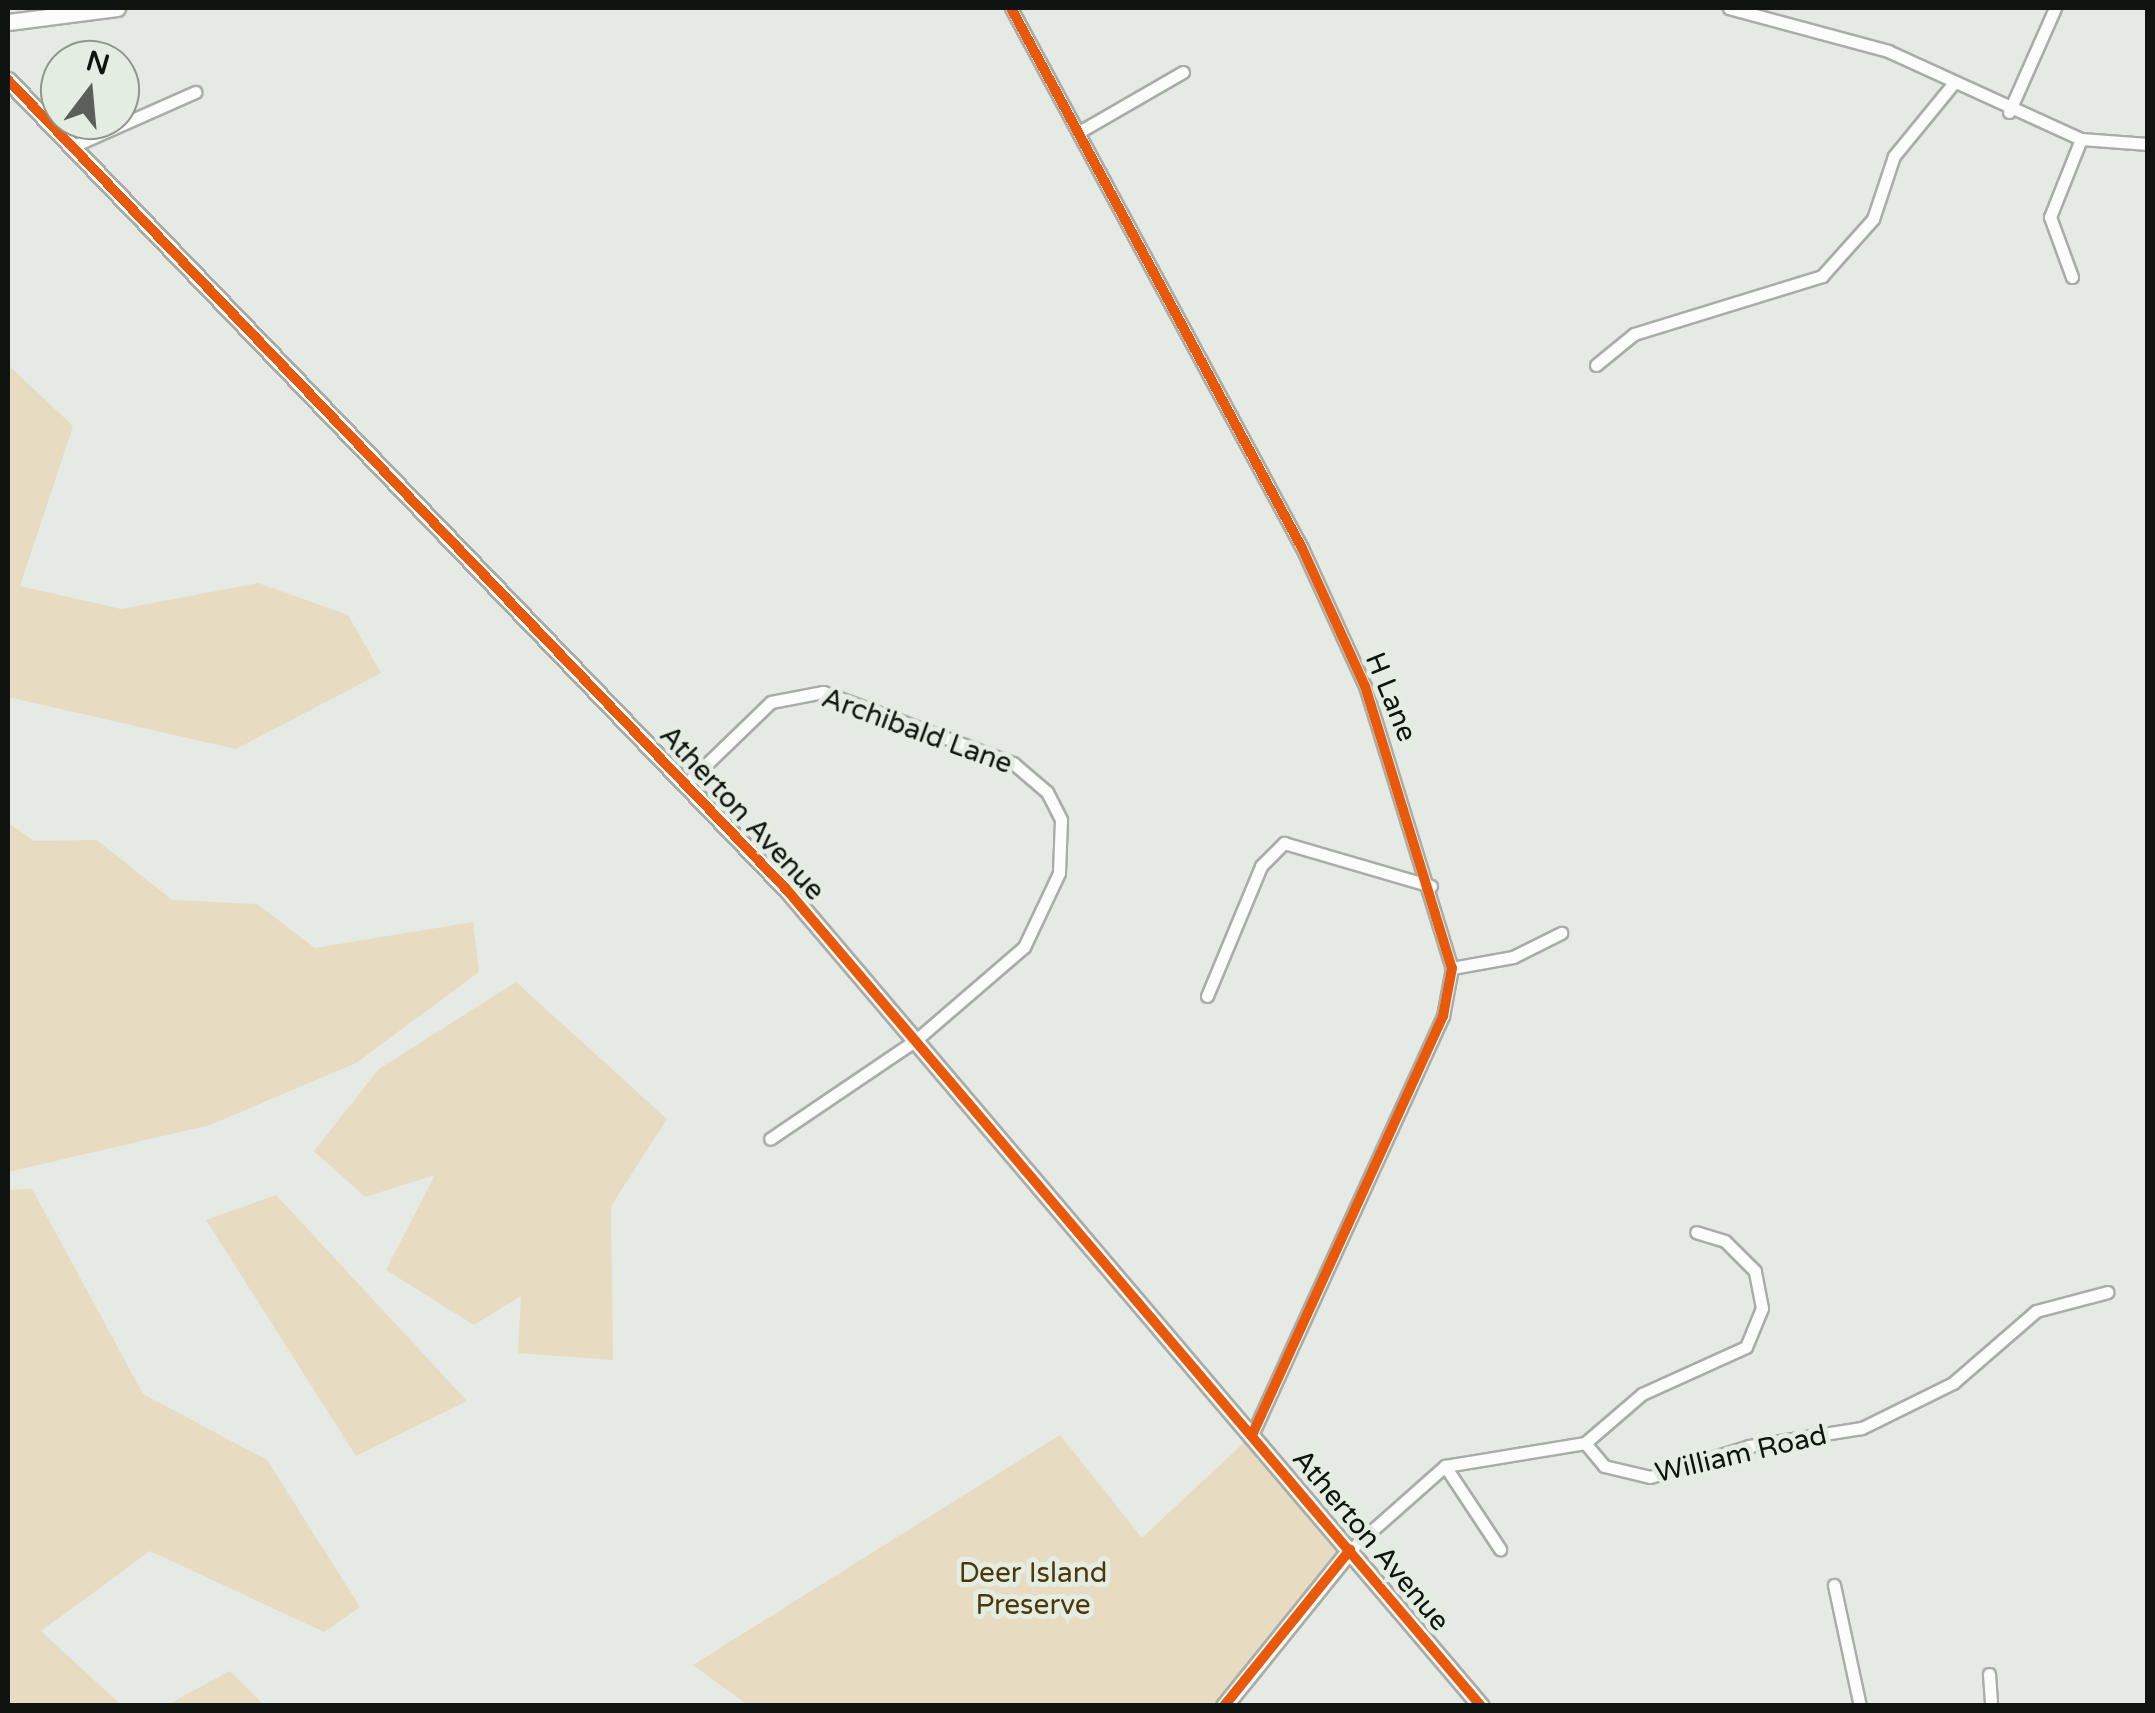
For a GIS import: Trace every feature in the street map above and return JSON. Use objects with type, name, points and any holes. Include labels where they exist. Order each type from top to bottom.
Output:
[{"type":"main road","points":[[8,22],[117,8]]},
{"type":"main road","name":"Atherton Avenue","points":[[8,80],[686,784],[916,1040],[1481,1706]]},
{"type":"main road","points":[[1224,1706],[1350,1550]]},
{"type":"street","name":"H Lane","points":[[1011,8],[1302,548],[1365,686],[1431,886],[1452,968],[1443,1016],[1252,1435]]},
{"type":"street","points":[[1729,8],[1888,52],[2009,112],[2080,140],[2148,144]]},
{"type":"street","points":[[2009,112],[2055,8]]},
{"type":"street","points":[[1080,132],[1183,72]]},
{"type":"street","points":[[1596,366],[1634,334],[1822,276],[1873,219],[1894,156],[1953,84]]},
{"type":"street","points":[[71,147],[195,92]]},
{"type":"street","points":[[2072,277],[2050,217],[2080,140]]},
{"type":"street","name":"Archibald Lane","points":[[686,784],[771,702],[806,691],[1013,763],[1048,792],[1063,851],[1036,927],[916,1040],[770,1139]]},
{"type":"street","points":[[1206,996],[1261,866],[1284,843],[1431,886]]},
{"type":"street","points":[[1452,968],[1513,958],[1561,933]]},
{"type":"street","points":[[1350,1550],[1445,1466],[1585,1443],[1664,1381],[1728,1360],[1757,1328],[1755,1271],[1726,1241],[1696,1232]]},
{"type":"street","name":"William Road","points":[[1585,1443],[1604,1466],[1650,1477],[1749,1446],[1862,1428],[1953,1383],[2036,1311],[2108,1292]]},
{"type":"street","points":[[1445,1466],[1500,1550]]},
{"type":"street","points":[[1834,1584],[1860,1706]]},
{"type":"street","points":[[1989,1674],[1992,1706]]},
{"type":"green space","points":[[8,365],[73,426],[20,586],[121,609],[258,583],[348,615],[381,673],[236,749],[8,697]]},
{"type":"green space","points":[[8,823],[34,841],[97,840],[172,900],[257,904],[315,948],[473,922],[479,972],[356,1063],[210,1125],[8,1172]]},
{"type":"green space","points":[[516,982],[667,1119],[611,1206],[613,1360],[518,1353],[521,1296],[474,1325],[386,1270],[435,1175],[365,1197],[314,1151],[379,1069]]},
{"type":"green space","points":[[32,1189],[143,1394],[267,1460],[360,1607],[324,1632],[150,1551],[41,1631],[121,1705],[8,1705],[8,1190]]},
{"type":"green space","points":[[276,1195],[467,1401],[356,1456],[206,1220]]},
{"type":"green space","name":"Deer Island Preserve","points":[[1060,1435],[1142,1538],[1252,1435],[1350,1550],[1224,1705],[748,1705],[693,1665]]},
{"type":"green space","points":[[230,1671],[264,1705],[167,1705]]},
{"type":"cycle path","points":[[1011,8],[1302,548],[1365,686],[1452,968],[1443,1016],[1252,1435]]},
{"type":"cycle path","points":[[8,80],[787,890],[1481,1706]]},
{"type":"cycle path","points":[[1224,1706],[1350,1550]]}]
